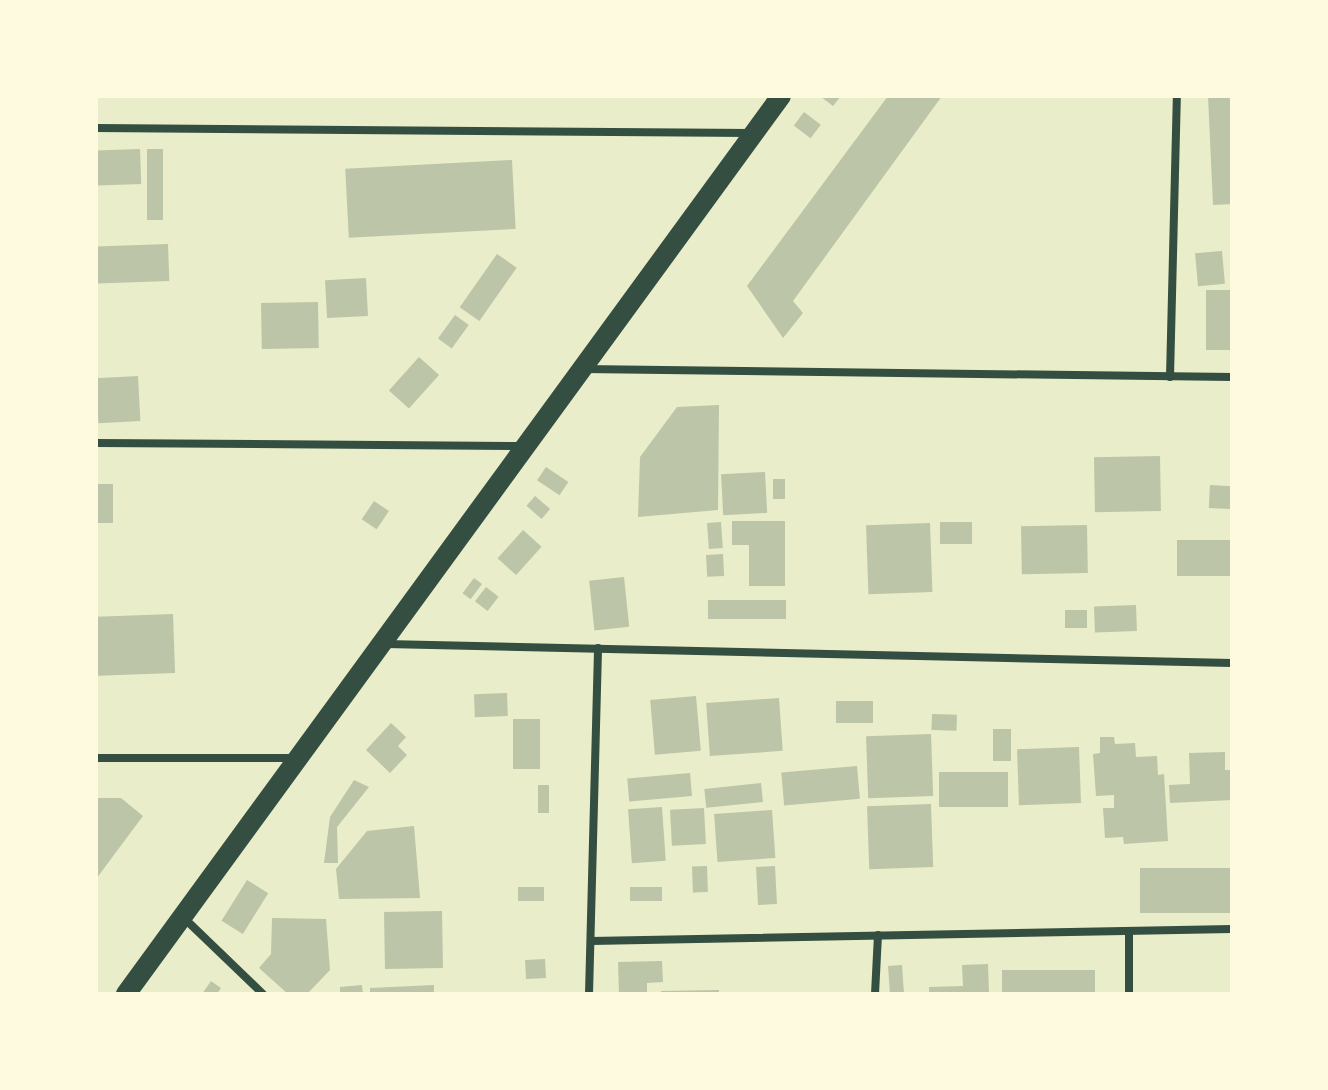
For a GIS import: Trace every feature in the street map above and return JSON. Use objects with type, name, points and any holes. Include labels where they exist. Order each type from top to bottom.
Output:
[{"type":"main road","points":[[126,994],[386,644],[781,96]]},
{"type":"street","points":[[1170,377],[1177,96]]},
{"type":"street","points":[[96,128],[755,133]]},
{"type":"street","points":[[583,369],[1232,377]]},
{"type":"street","points":[[96,443],[529,446]]},
{"type":"street","points":[[386,644],[1232,663]]},
{"type":"street","points":[[589,994],[598,648]]},
{"type":"street","points":[[96,758],[301,758]]},
{"type":"street","points":[[183,917],[263,994]]},
{"type":"street","points":[[591,941],[1232,929]]},
{"type":"street","points":[[1129,931],[1129,994]]},
{"type":"street","points":[[875,994],[878,935]]},
{"type":"building","points":[[820,96],[841,96],[833,106]]},
{"type":"building","points":[[888,96],[942,96],[793,301],[803,313],[783,338],[747,286]]},
{"type":"building","points":[[1208,96],[1232,96],[1232,204],[1213,205]]},
{"type":"building","points":[[804,112],[821,125],[811,138],[794,126]]},
{"type":"building","points":[[140,149],[141,184],[97,186],[96,151]]},
{"type":"building","points":[[147,149],[163,149],[163,220],[147,220]]},
{"type":"building","points":[[512,160],[516,229],[349,238],[345,169]]},
{"type":"building","points":[[168,244],[169,281],[97,283],[96,247]]},
{"type":"building","points":[[1222,251],[1225,284],[1198,286],[1195,253]]},
{"type":"building","points":[[497,254],[517,268],[479,321],[460,307]]},
{"type":"building","points":[[366,278],[368,316],[327,318],[325,280]]},
{"type":"building","points":[[1206,290],[1232,290],[1232,350],[1206,350]]},
{"type":"building","points":[[318,302],[319,348],[262,349],[261,303]]},
{"type":"building","points":[[455,315],[469,325],[452,348],[438,338]]},
{"type":"building","points":[[419,357],[439,375],[409,409],[389,390]]},
{"type":"building","points":[[138,376],[140,421],[98,423],[96,378]]},
{"type":"building","points":[[719,405],[718,510],[638,517],[640,457],[677,407]]},
{"type":"building","points":[[1160,456],[1161,511],[1095,512],[1094,457]]},
{"type":"building","points":[[546,467],[568,482],[559,495],[537,480]]},
{"type":"building","points":[[765,472],[767,513],[723,515],[721,474]]},
{"type":"building","points":[[773,479],[785,479],[785,499],[773,499]]},
{"type":"building","points":[[96,484],[113,484],[113,523],[96,523]]},
{"type":"building","points":[[1210,485],[1232,486],[1231,509],[1209,508]]},
{"type":"building","points":[[535,496],[550,509],[542,519],[526,506]]},
{"type":"building","points":[[374,501],[389,511],[377,529],[362,519]]},
{"type":"building","points":[[732,521],[785,521],[785,586],[749,586],[749,545],[732,545]]},
{"type":"building","points":[[721,522],[723,548],[709,549],[707,523]]},
{"type":"building","points":[[940,522],[972,522],[972,544],[940,544]]},
{"type":"building","points":[[930,523],[932,592],[868,594],[866,525]]},
{"type":"building","points":[[1087,525],[1088,573],[1022,574],[1021,526]]},
{"type":"building","points":[[523,530],[542,547],[516,575],[498,558]]},
{"type":"building","points":[[1177,540],[1232,540],[1232,576],[1177,576]]},
{"type":"building","points":[[723,554],[724,576],[707,577],[706,555]]},
{"type":"building","points":[[624,577],[629,627],[594,630],[589,581]]},
{"type":"building","points":[[474,578],[482,584],[471,599],[463,593]]},
{"type":"building","points":[[486,587],[499,597],[488,611],[475,601]]},
{"type":"building","points":[[708,600],[786,600],[786,619],[708,619]]},
{"type":"building","points":[[1136,605],[1137,631],[1095,632],[1094,606]]},
{"type":"building","points":[[1065,610],[1087,610],[1087,628],[1065,628]]},
{"type":"building","points":[[173,614],[175,673],[98,676],[96,617]]},
{"type":"building","points":[[507,693],[508,716],[475,717],[474,694]]},
{"type":"building","points":[[696,696],[701,751],[655,755],[650,700]]},
{"type":"building","points":[[779,698],[783,751],[710,756],[706,703]]},
{"type":"building","points":[[836,701],[873,701],[873,723],[836,723]]},
{"type":"building","points":[[932,714],[957,715],[956,731],[931,730]]},
{"type":"building","points":[[513,719],[540,719],[540,769],[513,769]]},
{"type":"building","points":[[391,723],[406,737],[398,746],[407,755],[390,773],[366,750]]},
{"type":"building","points":[[993,729],[1011,729],[1011,761],[993,761]]},
{"type":"building","points":[[931,734],[933,796],[868,798],[866,736]]},
{"type":"building","points":[[1100,737],[1114,737],[1115,744],[1135,743],[1136,757],[1157,756],[1158,775],[1164,774],[1168,841],[1124,844],[1123,837],[1105,838],[1103,808],[1114,808],[1114,795],[1096,796],[1093,754],[1100,753]]},
{"type":"building","points":[[1079,747],[1081,803],[1019,805],[1017,749]]},
{"type":"building","points":[[1225,752],[1225,770],[1232,770],[1232,800],[1170,803],[1169,785],[1190,784],[1189,753]]},
{"type":"building","points":[[857,766],[860,799],[784,805],[781,773]]},
{"type":"building","points":[[939,772],[1008,772],[1008,807],[939,807]]},
{"type":"building","points":[[690,773],[692,796],[629,801],[627,778]]},
{"type":"building","points":[[354,780],[369,787],[337,827],[338,863],[324,863],[330,817]]},
{"type":"building","points":[[761,783],[763,802],[706,808],[704,789]]},
{"type":"building","points":[[538,785],[549,785],[549,813],[538,813]]},
{"type":"building","points":[[96,798],[121,798],[143,816],[96,879]]},
{"type":"building","points":[[931,804],[933,867],[869,869],[867,806]]},
{"type":"building","points":[[662,807],[666,861],[632,863],[628,809]]},
{"type":"building","points":[[704,808],[706,844],[672,846],[670,810]]},
{"type":"building","points":[[772,810],[775,858],[717,862],[714,814]]},
{"type":"building","points":[[414,826],[420,898],[339,899],[336,869],[367,831]]},
{"type":"building","points":[[707,866],[708,892],[693,893],[692,867]]},
{"type":"building","points":[[775,866],[777,904],[758,905],[756,867]]},
{"type":"building","points":[[1140,868],[1232,868],[1232,913],[1140,913]]},
{"type":"building","points":[[247,880],[268,893],[243,934],[222,921]]},
{"type":"building","points":[[518,887],[544,887],[544,901],[518,901]]},
{"type":"building","points":[[630,887],[662,887],[662,901],[630,901]]},
{"type":"building","points":[[442,911],[443,968],[385,969],[384,912]]},
{"type":"building","points":[[272,918],[326,919],[330,970],[307,994],[288,994],[259,968],[271,954]]},
{"type":"building","points":[[545,959],[546,978],[526,979],[525,960]]},
{"type":"building","points":[[662,961],[663,982],[647,983],[647,994],[619,994],[618,962]]},
{"type":"building","points":[[988,964],[989,994],[929,994],[929,987],[963,986],[962,965]]},
{"type":"building","points":[[902,965],[904,994],[890,994],[888,966]]},
{"type":"building","points":[[1002,970],[1095,970],[1095,994],[1002,994]]},
{"type":"building","points":[[211,981],[221,988],[217,994],[202,994]]},
{"type":"building","points":[[362,985],[363,994],[340,994],[340,987]]},
{"type":"building","points":[[434,985],[434,994],[370,994],[370,988]]},
{"type":"building","points":[[719,990],[719,994],[661,994],[661,991]]}]
